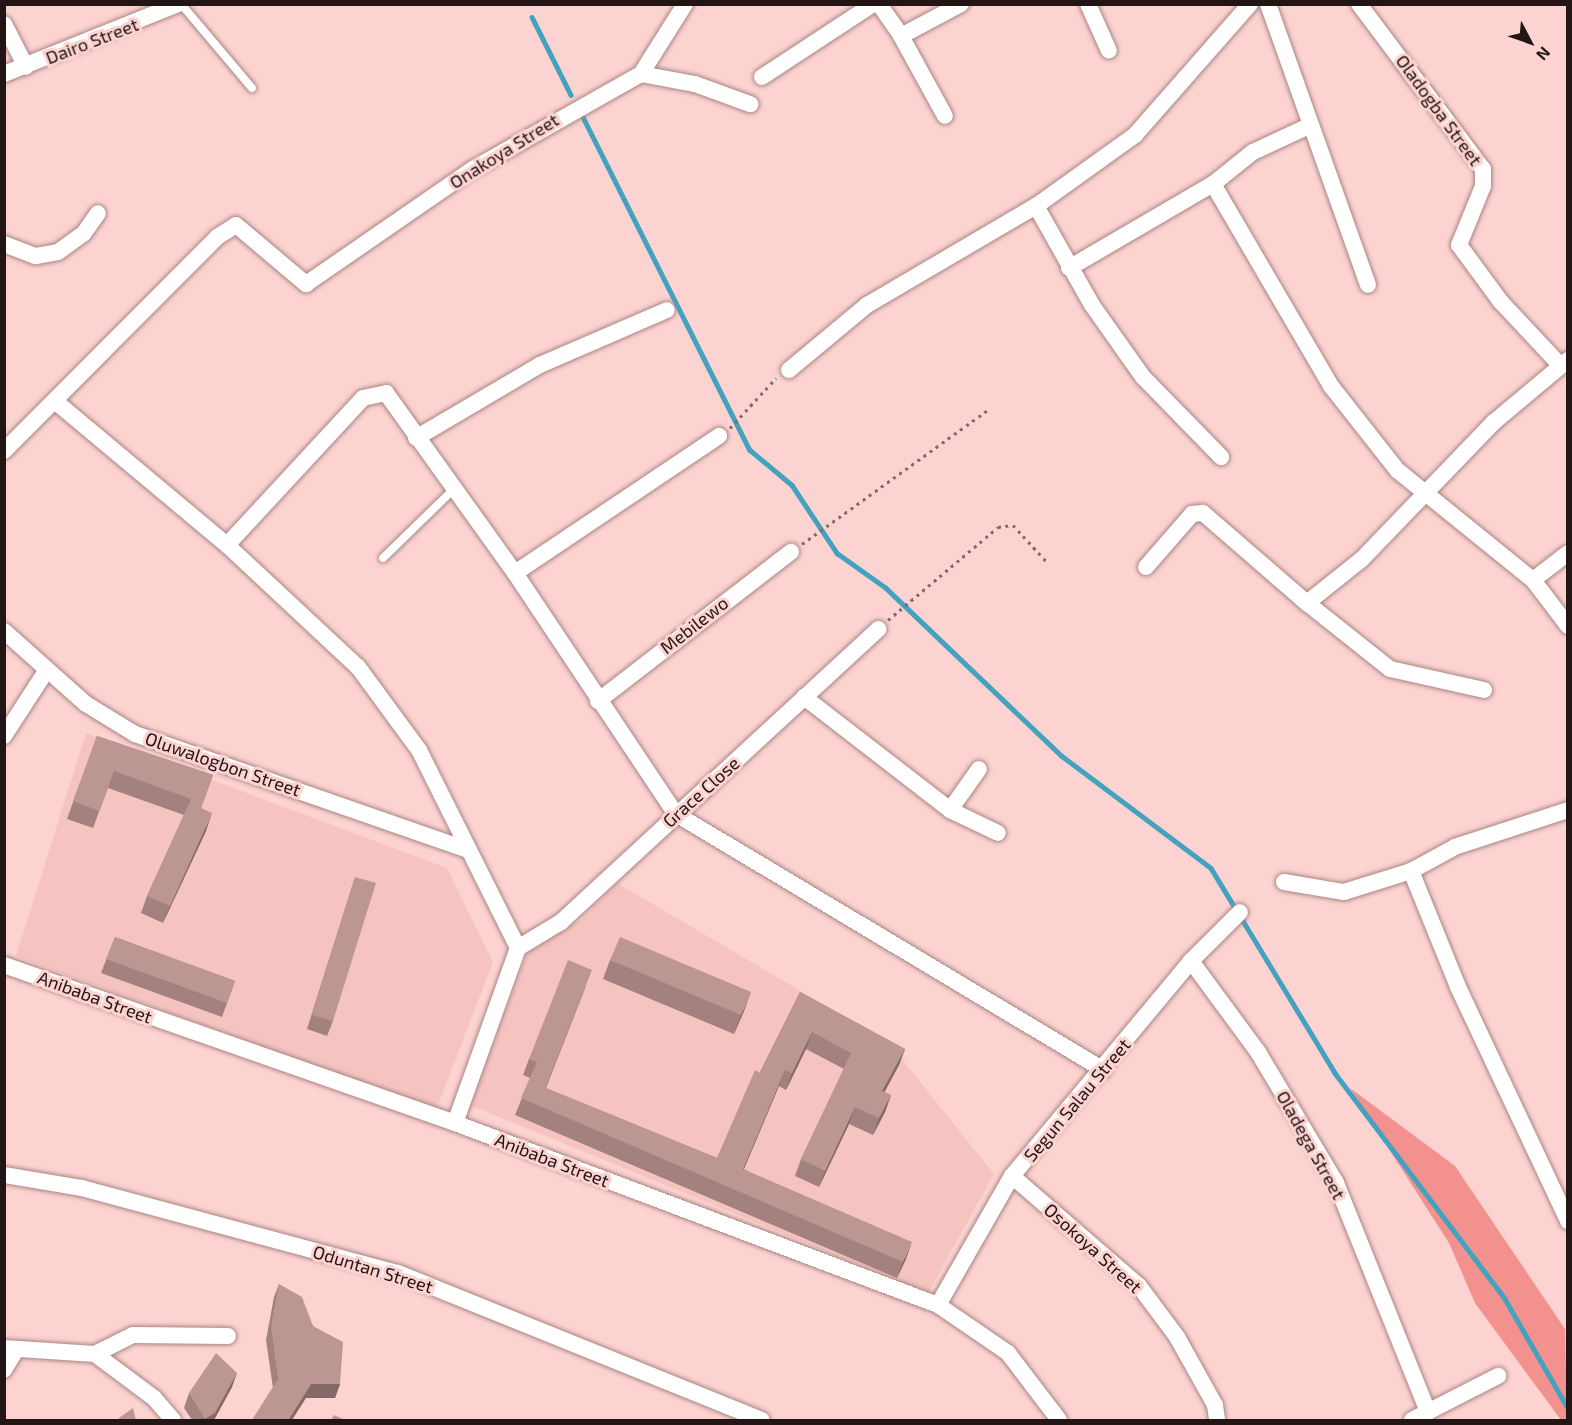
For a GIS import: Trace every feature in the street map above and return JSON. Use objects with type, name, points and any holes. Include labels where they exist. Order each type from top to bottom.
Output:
[{"type":"street","name":"Dairo Street","points":[[4,74],[179,4]]},
{"type":"street","name":"Onakoya Street","points":[[56,402],[217,237],[236,225],[306,284],[472,169],[640,74],[685,4]]},
{"type":"street","points":[[762,77],[873,4]]},
{"type":"street","points":[[879,4],[901,36],[945,116]]},
{"type":"street","points":[[901,36],[961,4]]},
{"type":"street","points":[[1088,4],[1109,51]]},
{"type":"street","points":[[789,370],[867,305],[1036,206],[1135,135],[1250,4]]},
{"type":"street","points":[[1268,4],[1368,285]]},
{"type":"street","name":"Oladogba Street","points":[[1359,4],[1483,168],[1483,186],[1458,245],[1501,302],[1564,363]]},
{"type":"street","points":[[4,24],[26,67]]},
{"type":"street","points":[[640,74],[695,84],[750,104]]},
{"type":"street","points":[[1069,268],[1213,184],[1253,152],[1311,125]]},
{"type":"street","points":[[1213,184],[1331,386],[1397,470],[1426,496],[1533,580],[1568,626]]},
{"type":"street","points":[[1036,206],[1069,268],[1149,385],[1221,457]]},
{"type":"street","points":[[4,244],[36,256],[58,252],[84,233],[98,213]]},
{"type":"street","points":[[416,438],[540,365],[667,310]]},
{"type":"street","points":[[1306,603],[1426,496],[1494,422],[1564,363]]},
{"type":"street","points":[[227,545],[374,392],[386,393],[416,438],[515,573],[598,701],[676,814],[1103,1070]]},
{"type":"street","points":[[4,451],[56,402],[227,545],[358,667],[419,750],[518,948],[455,1124]]},
{"type":"street","points":[[515,573],[719,436]]},
{"type":"street","points":[[1146,567],[1192,514],[1203,513],[1306,603],[1390,669],[1484,690]]},
{"type":"street","name":"Mebilewo","points":[[598,701],[791,552]]},
{"type":"street","points":[[1533,580],[1568,553]]},
{"type":"street","name":"Grace Close","points":[[518,948],[561,922],[878,629]]},
{"type":"street","name":"Oluwalogbon Street","points":[[4,632],[86,704],[135,734],[468,850]]},
{"type":"street","points":[[4,736],[46,671]]},
{"type":"street","points":[[804,697],[950,810],[998,833]]},
{"type":"street","points":[[950,810],[980,769]]},
{"type":"street","points":[[1284,882],[1344,892],[1411,871],[1455,847],[1568,810]]},
{"type":"street","points":[[1411,871],[1458,987],[1568,1221]]},
{"type":"street","name":"Segun Salau Street","points":[[938,1305],[1012,1176],[1103,1070],[1191,961],[1240,912]]},
{"type":"street","name":"Oladega Street","points":[[1191,961],[1258,1052],[1336,1183],[1428,1412]]},
{"type":"street","name":"Anibaba Street","points":[[4,965],[455,1124],[938,1305],[1008,1353],[1059,1420]]},
{"type":"street","name":"Oduntan Street","points":[[4,1175],[82,1188],[398,1273],[761,1420]]},
{"type":"street","name":"Osokoya Street","points":[[1012,1176],[1139,1286],[1177,1337],[1215,1405],[1217,1420]]},
{"type":"street","points":[[4,1370],[10,1349],[95,1354],[133,1335],[228,1336]]},
{"type":"street","points":[[95,1354],[154,1398],[173,1420]]},
{"type":"street","points":[[1412,1420],[1498,1376]]},
{"type":"lane","points":[[179,4],[252,88]]},
{"type":"lane","points":[[383,558],[454,489]]},
{"type":"path","points":[[734,425],[767,383],[789,370]]},
{"type":"path","points":[[816,533],[988,410]]},
{"type":"path","points":[[901,607],[998,527],[1012,525],[1046,561]]},
{"type":"shaded area","points":[[86,733],[447,868],[493,962],[436,1110],[16,956]]},
{"type":"shaded area","points":[[617,883],[889,1043],[994,1174],[928,1293],[470,1105],[528,952],[581,920]]},
{"type":"shaded area","points":[[1350,1088],[1455,1166],[1565,1329],[1567,1420],[1561,1420],[1475,1303],[1449,1243]]},
{"type":"building","points":[[97,736],[213,775],[201,808],[212,813],[170,906],[147,896],[191,799],[114,771],[99,811],[73,801]]},
{"type":"building","points":[[355,877],[376,883],[333,1021],[312,1015]]},
{"type":"building","points":[[115,937],[235,981],[227,1003],[106,959]]},
{"type":"building","points":[[620,937],[751,992],[741,1015],[610,960]]},
{"type":"building","points":[[568,960],[592,970],[545,1088],[717,1158],[755,1070],[760,1073],[800,992],[905,1049],[882,1091],[891,1095],[879,1118],[855,1107],[825,1171],[801,1159],[851,1053],[812,1032],[792,1073],[785,1070],[743,1169],[912,1242],[903,1262],[521,1098],[537,1062],[529,1059]]},
{"type":"building","points":[[279,1284],[302,1297],[313,1326],[343,1342],[340,1384],[311,1384],[288,1420],[252,1420],[278,1379],[271,1326]]},
{"type":"building","points":[[216,1353],[237,1373],[215,1413],[205,1419],[189,1393]]},
{"type":"building","points":[[133,1408],[136,1420],[119,1420],[119,1418]]},
{"type":"building","points":[[334,1415],[345,1420],[331,1420]]},
{"type":"waterway","points":[[532,17],[571,95]]},
{"type":"waterway","points":[[581,113],[750,450],[792,485],[837,553],[886,588],[1062,756],[1211,868],[1335,1073],[1505,1299],[1568,1408]]}]
